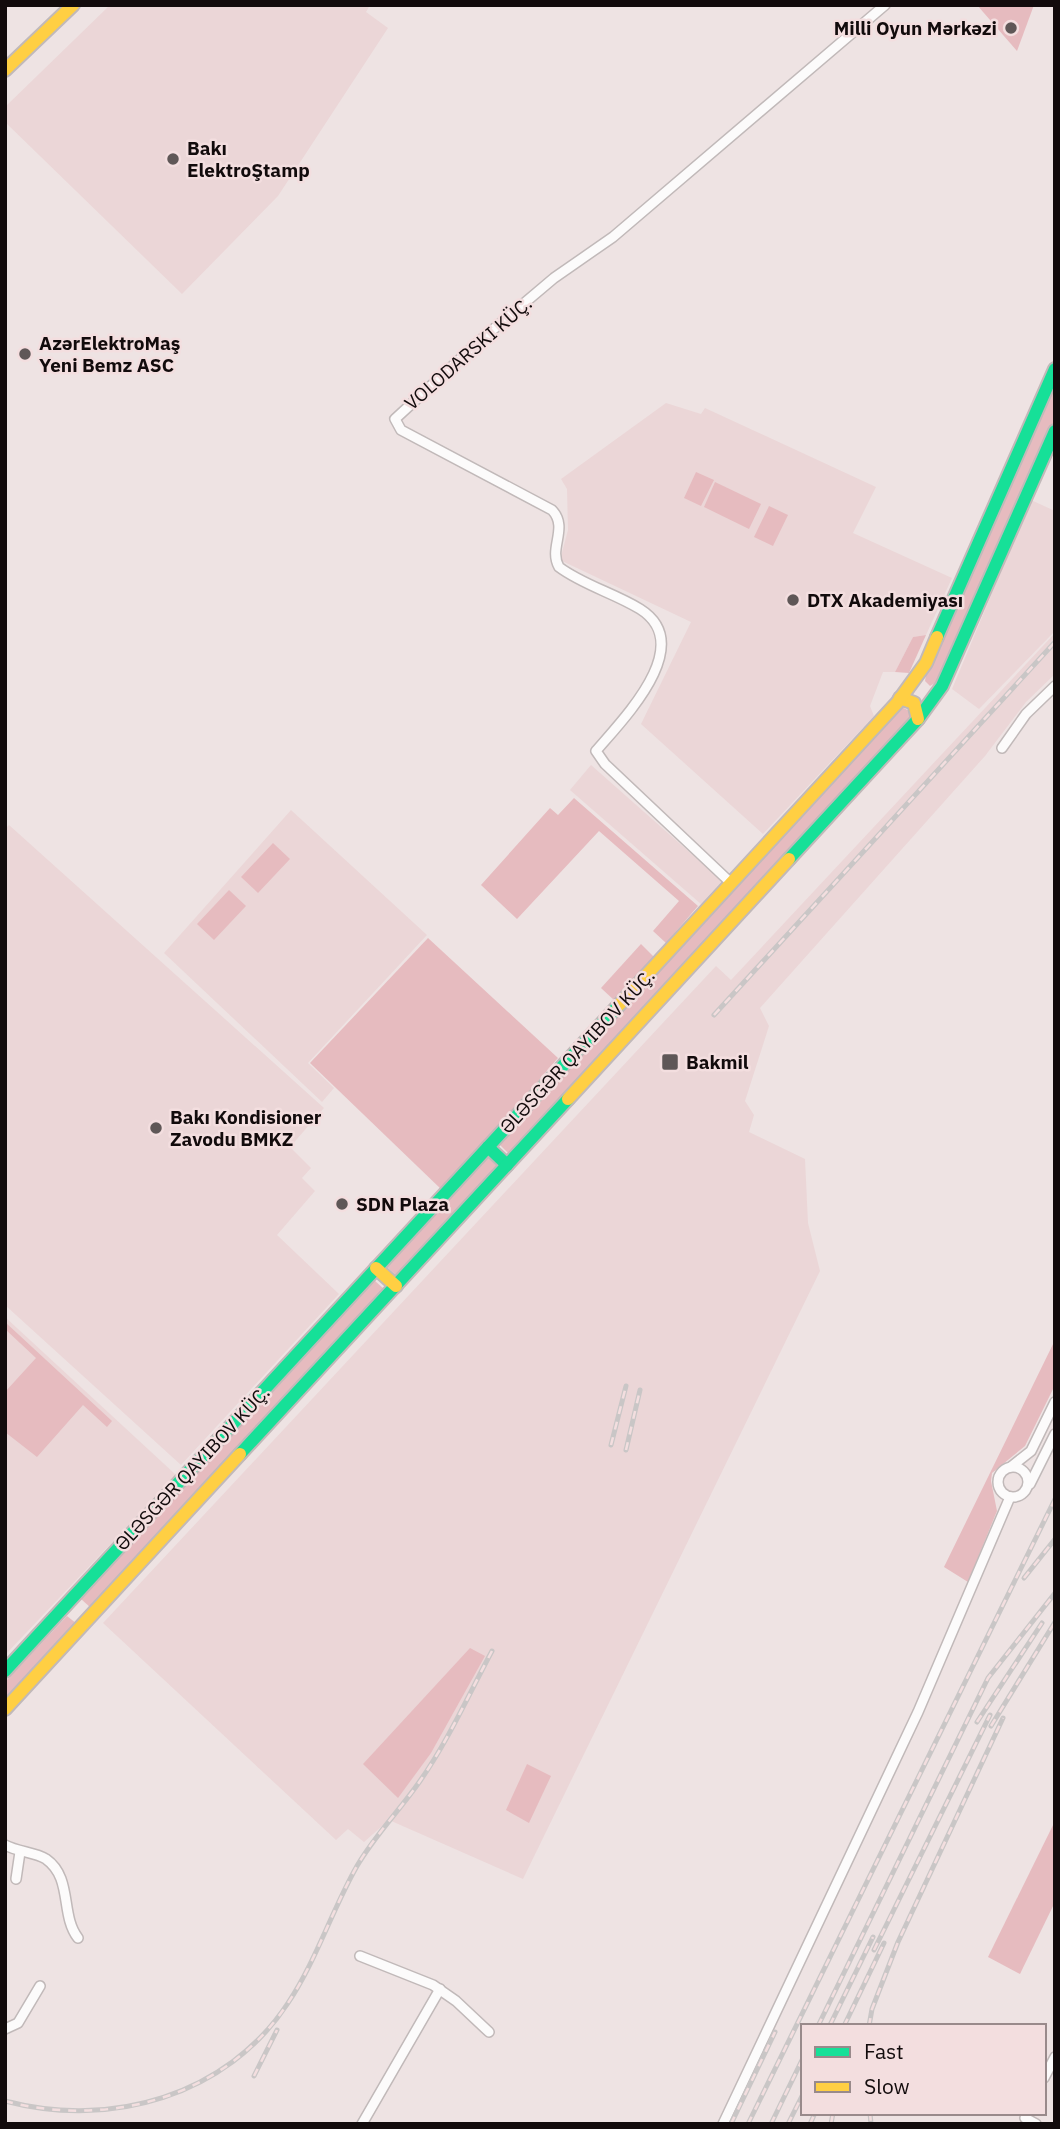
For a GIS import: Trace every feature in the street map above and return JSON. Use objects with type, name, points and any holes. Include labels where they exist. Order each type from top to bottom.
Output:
[{"type":"main road","points":[[5,70],[73,5]]},
{"type":"main road","points":[[5,1671],[731,883],[919,675],[1055,369]]},
{"type":"main road","points":[[5,1709],[918,719],[942,686],[1055,432]]},
{"type":"main road","points":[[919,675],[920,686],[926,691],[933,692],[942,686]]},
{"type":"main road","points":[[900,698],[914,703],[918,719]]},
{"type":"main road","points":[[488,1147],[507,1165]]},
{"type":"main road","points":[[376,1268],[396,1286]]},
{"type":"main road","points":[[69,1603],[87,1620]]},
{"type":"street","name":"VOLODARSKI KÜÇ.","points":[[731,883],[605,764],[596,751],[640,696],[662,655],[663,640],[657,626],[638,607],[559,566],[555,558],[560,529],[552,510],[401,430],[396,419],[524,304],[570,266],[613,237],[885,5]]},
{"type":"street","points":[[1002,748],[1026,714],[1055,687]]},
{"type":"street","points":[[1055,1402],[1031,1451],[1002,1472],[998,1482],[1001,1492],[1010,1497],[1021,1496],[1028,1488],[1055,1434]]},
{"type":"street","points":[[1010,1467],[1024,1470],[1029,1479],[1028,1488]]},
{"type":"street","points":[[723,2124],[918,1712],[1010,1497]]},
{"type":"street","points":[[5,1845],[20,1852],[44,1857],[53,1865],[61,1877],[67,1899],[67,1919],[78,1938]]},
{"type":"street","points":[[16,1879],[20,1852]]},
{"type":"street","points":[[360,1956],[440,1989],[489,2032]]},
{"type":"street","points":[[5,2029],[18,2023],[40,1986]]},
{"type":"street","points":[[362,2124],[440,1989]]},
{"type":"street","points":[[1046,2074],[1055,2056]]},
{"type":"street","points":[[1025,2118],[1036,2124]]},
{"type":"shaded area","name":"Bakı ElektroŞtamp","points":[[110,5],[370,5],[366,12],[388,28],[278,196],[182,294],[5,122],[5,107]]},
{"type":"shaded area","name":"Milli Oyun Mərkəzi","points":[[977,5],[1034,5],[1017,51]]},
{"type":"shaded area","points":[[1055,385],[1055,422],[949,663],[940,680],[930,686],[925,681],[926,675]]},
{"type":"shaded area","name":"DTX Akademiyası","points":[[666,403],[701,414],[705,408],[876,487],[853,533],[952,578],[926,635],[913,637],[895,672],[883,672],[870,706],[874,716],[763,834],[641,724],[691,622],[560,560],[568,530],[567,489],[561,479]]},
{"type":"shaded area","points":[[696,472],[714,480],[701,506],[684,498]]},
{"type":"shaded area","points":[[715,482],[761,504],[749,529],[704,507]]},
{"type":"shaded area","points":[[1031,500],[1055,511],[1055,631],[979,709],[952,689]]},
{"type":"shaded area","points":[[769,506],[788,515],[773,546],[754,537]]},
{"type":"shaded area","points":[[1055,633],[1055,674],[1026,702],[985,756],[760,1008],[769,1026],[745,1101],[754,1115],[749,1132],[805,1159],[808,1223],[820,1271],[523,1879],[389,1820],[364,1842],[348,1829],[336,1840],[103,1623],[716,966],[731,980]]},
{"type":"shaded area","points":[[926,635],[909,673],[895,672],[913,637]]},
{"type":"shaded area","points":[[902,707],[911,712],[908,722],[510,1155],[499,1144]]},
{"type":"shaded area","points":[[591,765],[722,881],[701,904],[570,790]]},
{"type":"shaded area","points":[[574,798],[698,906],[666,943],[653,931],[679,901],[599,831],[517,919],[481,885],[550,808],[558,815]]},
{"type":"shaded area","points":[[291,810],[427,935],[308,1063],[334,1088],[322,1102],[164,953]]},
{"type":"shaded area","name":"Bakı Kondisioner Zavodu BMKZ","points":[[9,825],[324,1108],[290,1147],[311,1168],[302,1178],[315,1191],[277,1235],[339,1294],[181,1465],[5,1305],[5,829]]},
{"type":"shaded area","points":[[273,843],[290,859],[258,893],[241,877]]},
{"type":"shaded area","points":[[229,890],[246,906],[214,940],[197,924]]},
{"type":"shaded area","points":[[428,938],[558,1058],[443,1191],[310,1063]]},
{"type":"shaded area","points":[[641,944],[654,957],[615,1001],[601,988]]},
{"type":"shaded area","points":[[487,1156],[498,1167],[398,1277],[387,1267]]},
{"type":"shaded area","points":[[374,1280],[385,1290],[91,1608],[81,1599]]},
{"type":"shaded area","points":[[5,1317],[176,1475],[5,1655]]},
{"type":"shaded area","points":[[5,1322],[112,1421],[107,1427],[83,1405],[37,1457],[5,1432],[5,1392],[36,1358],[5,1329]]},
{"type":"shaded area","points":[[1055,1340],[1055,1385],[1025,1446],[992,1473],[997,1511],[968,1582],[944,1567]]},
{"type":"shaded area","points":[[67,1616],[77,1624],[5,1700],[5,1682]]},
{"type":"shaded area","points":[[470,1648],[485,1656],[431,1753],[398,1798],[363,1764]]},
{"type":"shaded area","points":[[527,1764],[551,1776],[529,1823],[506,1810]]},
{"type":"shaded area","points":[[1055,1821],[1055,1902],[1020,1974],[988,1957]]},
{"type":"railway","points":[[714,1015],[1055,642]]},
{"type":"railway","points":[[611,1445],[626,1386]]},
{"type":"railway","points":[[626,1450],[640,1390]]},
{"type":"railway","points":[[748,2124],[1055,1499]]},
{"type":"railway","points":[[1024,1578],[1055,1539]]},
{"type":"railway","points":[[819,2024],[988,1678],[1055,1593]]},
{"type":"railway","points":[[991,1726],[1055,1622]]},
{"type":"railway","points":[[977,1722],[1042,1623]]},
{"type":"railway","points":[[5,2101],[45,2109],[85,2111],[125,2107],[163,2097],[200,2082],[233,2061],[263,2035],[298,1987],[364,1855],[440,1750],[492,1651]]},
{"type":"railway","points":[[874,1950],[990,1715]]},
{"type":"railway","points":[[869,2024],[872,2009],[898,1942],[1003,1718]]},
{"type":"railway","points":[[830,2024],[873,1937]]},
{"type":"railway","points":[[845,2024],[884,1943]]},
{"type":"railway","points":[[254,2076],[277,2030]]},
{"type":"railway","points":[[731,2124],[775,2032]]},
{"type":"railway","points":[[771,2124],[801,2062]]},
{"type":"railway","points":[[788,2124],[801,2098]]},
{"type":"railway","points":[[810,2124],[814,2115]]},
{"type":"railway","points":[[831,2124],[833,2115]]},
{"type":"railway","points":[[870,2115],[871,2124]]},
{"type":"traffic: fast","points":[[937,637],[1055,369]]},
{"type":"traffic: fast","points":[[789,859],[918,719],[942,686],[1055,431]]},
{"type":"traffic: fast","points":[[5,1671],[618,1006]]},
{"type":"traffic: fast","points":[[240,1454],[568,1099]]},
{"type":"traffic: fast","points":[[488,1147],[507,1165]]},
{"type":"traffic: slow","points":[[5,70],[73,5]]},
{"type":"traffic: slow","points":[[618,1006],[897,703],[926,663],[937,637]]},
{"type":"traffic: slow","points":[[900,698],[914,703],[918,719]]},
{"type":"traffic: slow","points":[[568,1099],[789,859]]},
{"type":"traffic: slow","points":[[376,1268],[396,1286]]},
{"type":"traffic: slow","points":[[5,1709],[240,1454]]},
{"type":"place","name":"Milli Oyun Mərkəzi","points":[[1011,28]]},
{"type":"place","name":"Bakı ElektroŞtamp","points":[[173,159]]},
{"type":"place","name":"AzərElektroMaş Yeni Bemz ASC","points":[[25,354]]},
{"type":"place","name":"DTX Akademiyası","points":[[793,600]]},
{"type":"place","name":"Bakmil","points":[[670,1062]]},
{"type":"place","name":"Bakı Kondisioner Zavodu BMKZ","points":[[156,1128]]},
{"type":"place","name":"SDN Plaza","points":[[342,1204]]}]
